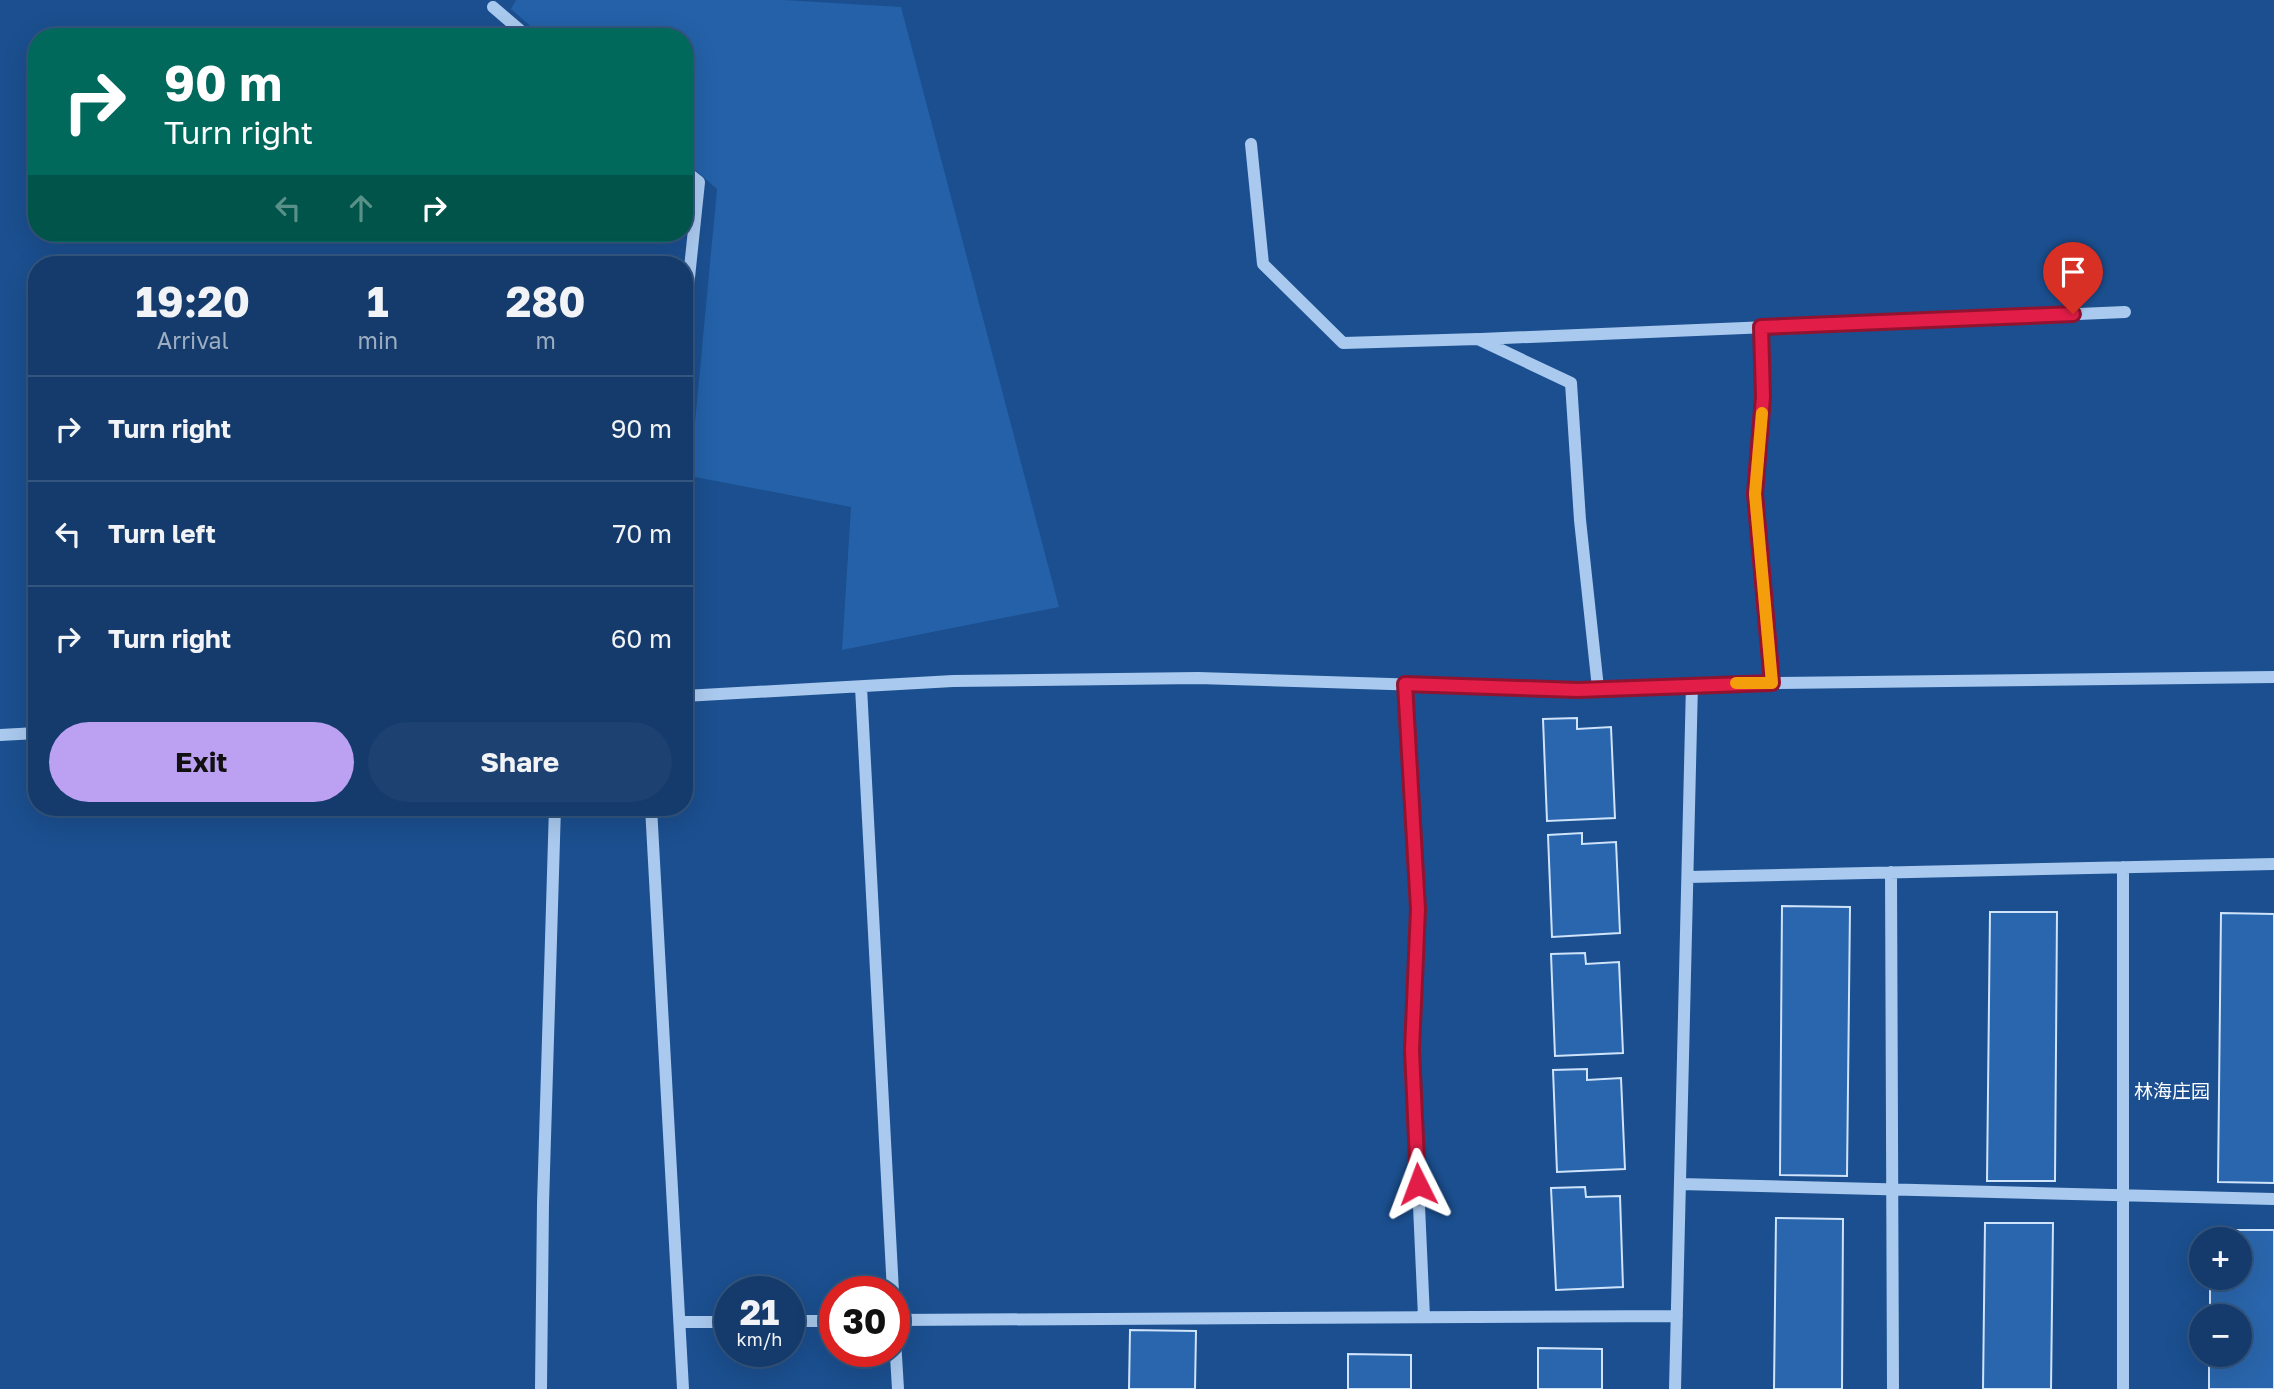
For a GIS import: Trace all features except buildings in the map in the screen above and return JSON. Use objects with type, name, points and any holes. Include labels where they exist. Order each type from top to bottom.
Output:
[{"type":"street","points":[[493,7],[518,28]]},
{"type":"street","points":[[1251,144],[1263,264],[1343,343],[2125,312]]},
{"type":"street","points":[[693,177],[699,182],[693,239]]},
{"type":"street","points":[[1761,327],[1763,397],[1755,494],[1772,683]]},
{"type":"street","points":[[1478,339],[1571,383],[1580,520],[1598,688]]},
{"type":"street","points":[[693,696],[953,681],[1198,678],[1598,688],[1692,684],[2274,677]]},
{"type":"street","points":[[1405,684],[1418,909],[1412,1050],[1424,1317]]},
{"type":"street","points":[[1675,1389],[1692,684]]},
{"type":"street","points":[[861,687],[892,1276]]},
{"type":"street","points":[[0,734],[28,733]]},
{"type":"street","points":[[541,1389],[543,1204],[555,816]]},
{"type":"street","points":[[652,816],[683,1389]]},
{"type":"street","points":[[1688,877],[2274,863]]},
{"type":"street","points":[[2123,867],[2123,1389]]},
{"type":"street","points":[[1891,872],[1893,1389]]},
{"type":"street","points":[[1680,1184],[2274,1199]]},
{"type":"street","points":[[910,1322],[1677,1316]]},
{"type":"street","points":[[680,1322],[714,1322]]},
{"type":"street","points":[[897,1367],[898,1389]]},
{"type":"shaded area","points":[[516,0],[783,0],[901,7],[1059,607],[842,650],[851,507],[693,477],[693,444],[717,189],[693,168],[693,28],[533,28],[511,9]]},
{"type":"slow traffic","points":[[1736,683],[1772,683],[1755,494],[1762,413]]},
{"type":"district","name":"林海庄园","points":[[2172,1091]]},
{"type":"route","points":[[1418,1184],[1412,1050],[1418,909],[1405,684],[1578,690],[1772,683],[1755,494],[1763,397],[1761,327],[2073,314]]}]
